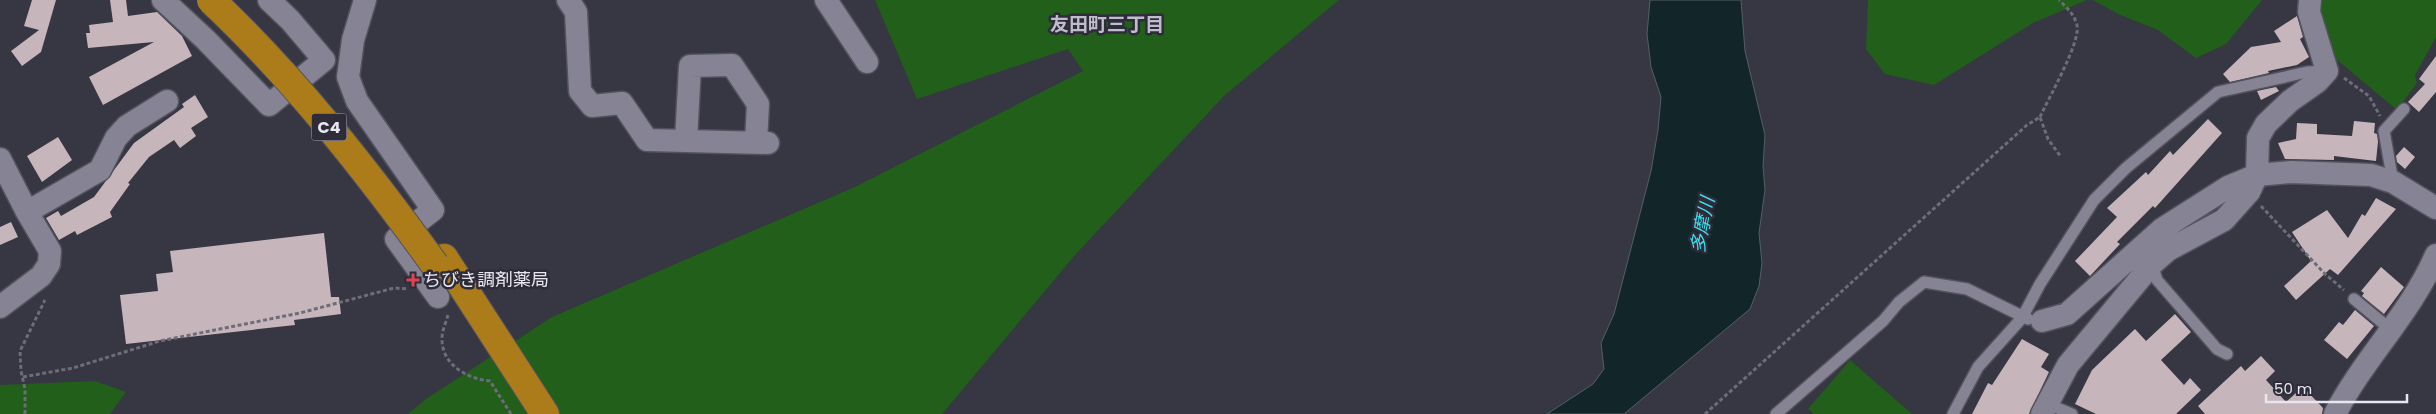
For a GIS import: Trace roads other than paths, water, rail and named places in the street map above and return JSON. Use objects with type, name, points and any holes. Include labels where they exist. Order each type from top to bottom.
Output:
[{"type":"highway","name":"C4","points":[[211,0],[286,77],[390,203],[466,309],[531,414]]},
{"type":"highway","name":"C4","points":[[234,0],[346,130],[399,196],[444,258],[545,414]]},
{"type":"street","points":[[163,0],[206,40],[269,105],[324,60],[290,20],[268,0]]},
{"type":"street","points":[[365,0],[353,40],[348,77],[357,101],[433,210],[396,238],[438,297]]},
{"type":"street","points":[[568,0],[576,12],[580,91],[592,106],[622,103],[647,140],[686,141],[762,142],[758,104],[732,65],[690,66],[686,141]]},
{"type":"street","points":[[826,0],[866,62]]},
{"type":"street","points":[[2045,409],[2068,365],[2152,264],[2168,250],[2224,220],[2249,192],[2257,174],[2258,138],[2266,124],[2290,101],[2317,82],[2327,72],[2309,12],[2310,0]]},
{"type":"street","points":[[27,212],[100,170],[116,138],[127,126],[167,101]]},
{"type":"street","points":[[0,159],[27,212],[50,251],[49,264],[41,276],[0,307]]},
{"type":"street","points":[[2032,319],[2066,314],[2162,229],[2228,187],[2257,174],[2291,172],[2371,175],[2393,182],[2436,208]]},
{"type":"street","points":[[2335,414],[2359,371],[2414,298],[2436,255]]},
{"type":"lane","points":[[1953,414],[1978,367],[2032,319],[2040,284],[2094,200],[2126,168],[2218,92],[2307,72],[2327,72]]},
{"type":"lane","points":[[2393,182],[2384,131],[2404,109]]},
{"type":"lane","points":[[2152,264],[2157,280],[2217,349],[2227,354]]},
{"type":"lane","points":[[1776,414],[1883,321],[1899,302],[1924,282],[1967,289],[2032,319]]},
{"type":"lane","points":[[2354,299],[2390,329]]},
{"type":"lane","points":[[2045,409],[2072,414]]},
{"type":"water","name":"多摩川","points":[[1650,0],[1741,0],[1745,51],[1765,135],[1763,166],[1765,190],[1759,233],[1762,263],[1759,286],[1750,309],[1624,414],[1547,414],[1593,384],[1604,369],[1601,343],[1614,314],[1651,171],[1658,130],[1661,97],[1651,67],[1647,34]]},
{"type":"place","name":"ちびき調剤薬局","points":[[413,280]]},
{"type":"district","name":"友田町三丁目","points":[[1107,24]]}]
